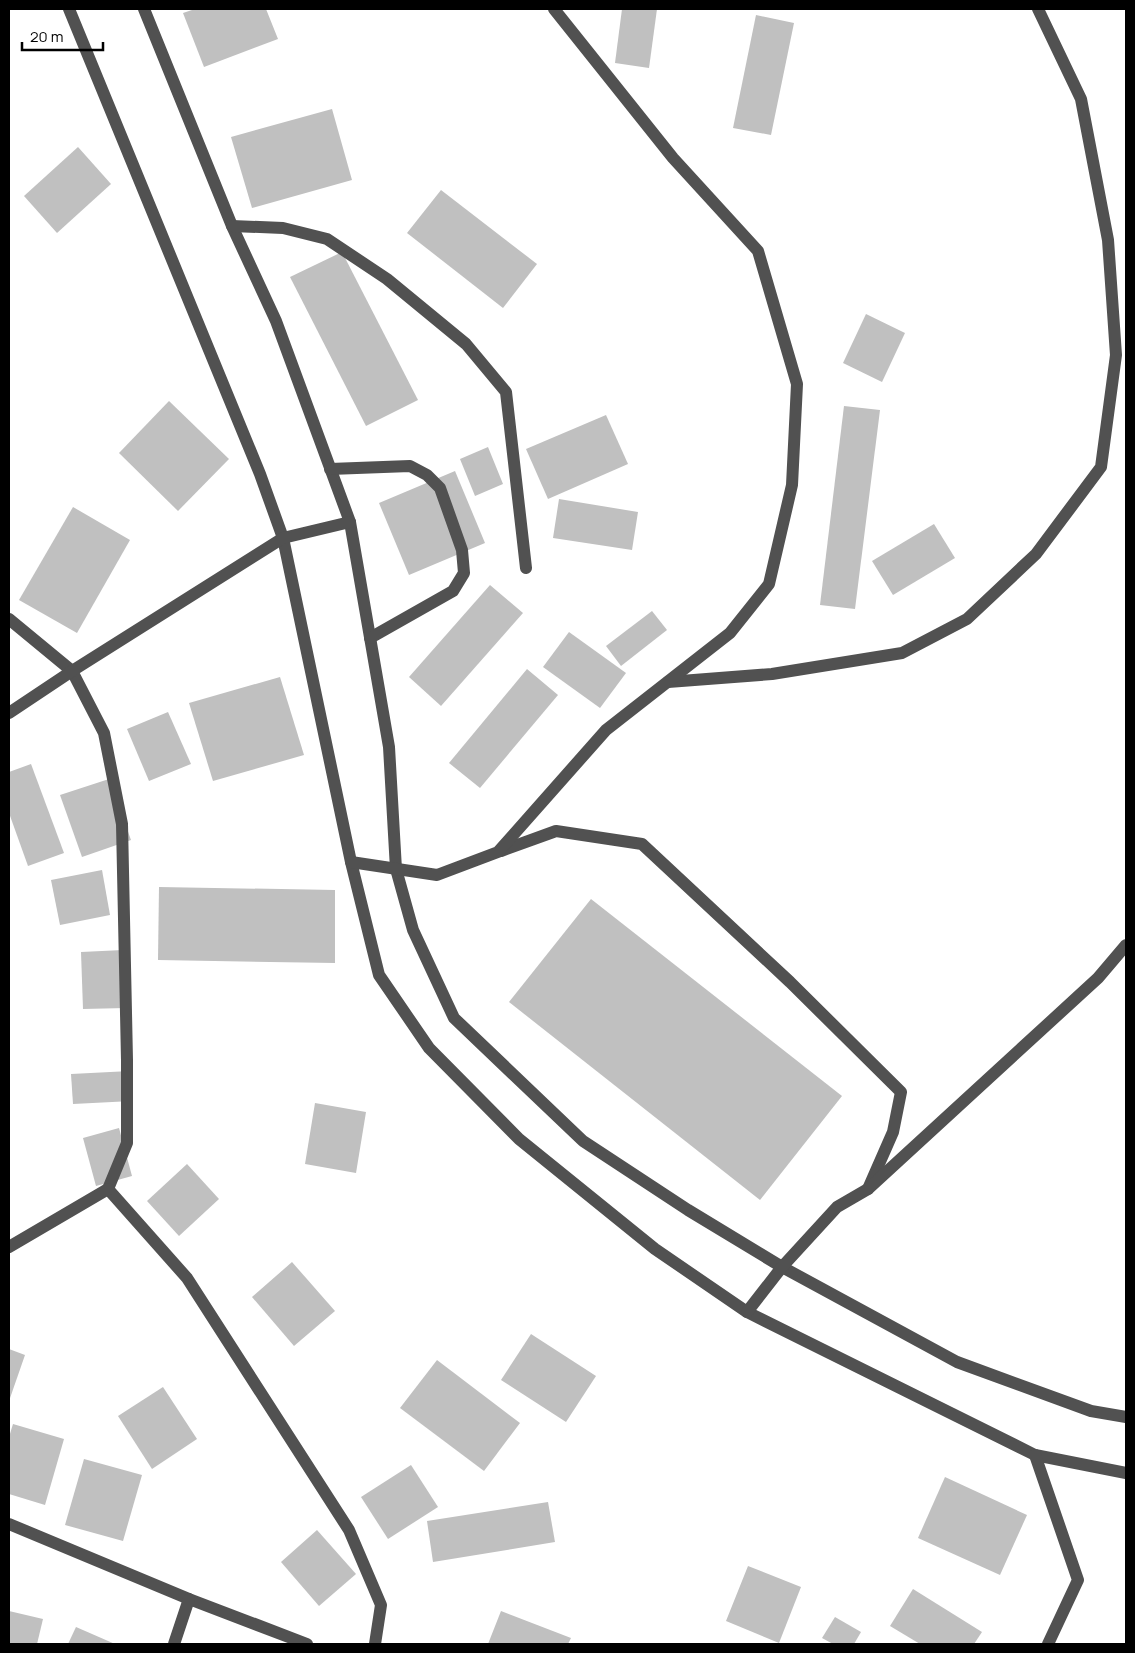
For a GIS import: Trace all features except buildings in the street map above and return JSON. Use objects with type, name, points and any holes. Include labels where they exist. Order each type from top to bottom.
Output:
[{"type":"street","points":[[69,9],[260,474],[283,538],[351,862],[379,975],[429,1048],[519,1140],[655,1248],[747,1312],[1035,1455],[1126,1472]]},
{"type":"street","points":[[144,9],[232,226],[276,321],[350,522],[389,747],[396,868],[413,930],[454,1018],[583,1141],[688,1210],[782,1267],[957,1362],[1091,1411],[1126,1416]]},
{"type":"street","points":[[498,852],[606,730],[730,632],[770,584],[792,485],[797,384],[758,251],[672,158],[554,9]]},
{"type":"street","points":[[668,682],[772,674],[902,652],[967,618],[1036,554],[1101,467],[1116,355],[1108,240],[1081,99],[1038,9]]},
{"type":"street","points":[[232,226],[283,228],[327,239],[387,279],[466,344],[506,392],[526,568]]},
{"type":"street","points":[[330,469],[410,466],[427,476],[440,488],[462,550],[464,573],[453,591],[370,638]]},
{"type":"street","points":[[9,713],[283,538],[350,522]]},
{"type":"street","points":[[9,619],[72,671],[104,733],[122,824],[127,1040],[127,1143],[108,1189],[13,1246],[9,1246]]},
{"type":"street","points":[[351,862],[437,875],[556,830],[642,844],[790,982],[900,1092],[893,1132],[868,1190]]},
{"type":"street","points":[[747,1312],[782,1267],[837,1207],[868,1190],[1098,978],[1126,945]]},
{"type":"street","points":[[108,1189],[187,1278],[348,1530],[381,1604],[375,1644]]},
{"type":"street","points":[[1035,1455],[1078,1580],[1048,1644]]},
{"type":"street","points":[[9,1524],[189,1599],[307,1644]]},
{"type":"street","points":[[174,1644],[189,1599]]}]
